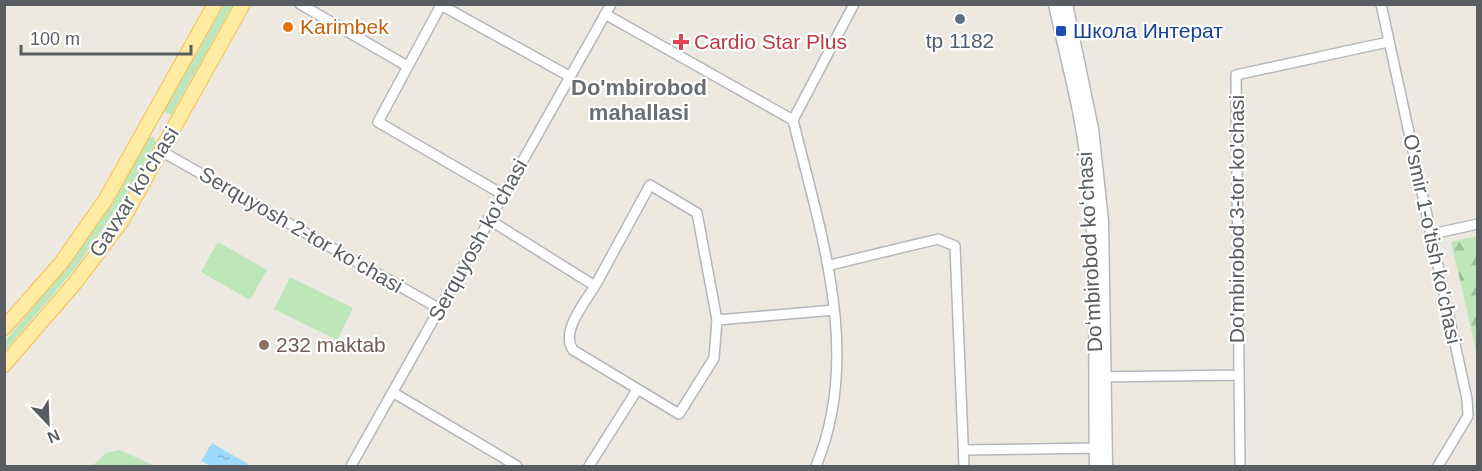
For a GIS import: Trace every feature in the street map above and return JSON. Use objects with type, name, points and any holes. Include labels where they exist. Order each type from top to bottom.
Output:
[{"type":"main road","name":"Gavxar ko'chasi","points":[[4,328],[62,263],[106,199],[215,4]]},
{"type":"main road","name":"Gavxar ko'chasi","points":[[4,365],[98,254],[121,222],[243,4]]},
{"type":"main road","name":"Doʻmbirobod koʻchasi","points":[[1055,4],[1087,161],[1100,377]]},
{"type":"main road","name":"Doʻmbirobod koʻchasi","points":[[1066,4],[1096,159],[1102,221],[1100,448],[1096,466]]},
{"type":"main road","points":[[153,116],[160,129],[175,128]]},
{"type":"main road","name":"Doʻmbirobod koʻchasi","points":[[1100,448],[1106,466]]},
{"type":"street","points":[[300,4],[407,66]]},
{"type":"street","name":"Serquyosh ko'chasi","points":[[351,466],[394,393],[502,194],[611,4]]},
{"type":"street","points":[[816,466],[828,439],[831,422],[835,368],[834,310],[830,265],[794,120],[854,4]]},
{"type":"street","name":"O'smir 1-o'tish ko'chasi","points":[[1381,4],[1467,399],[1473,416],[1438,466]]},
{"type":"street","points":[[502,194],[378,122],[441,5],[569,76]]},
{"type":"street","points":[[605,14],[794,120]]},
{"type":"street","name":"Do'mbirobod 3-tor ko'chasi","points":[[1240,466],[1236,75],[1388,42]]},
{"type":"street","name":"Serquyosh 2-tor koʻchasi","points":[[161,151],[440,309]]},
{"type":"street","points":[[650,185],[697,213],[717,320],[714,358],[679,414],[637,390],[570,346],[569,332],[650,185]]},
{"type":"street","points":[[488,219],[595,286]]},
{"type":"street","points":[[1432,234],[1478,224]]},
{"type":"street","points":[[830,265],[939,239],[955,246],[964,466]]},
{"type":"street","points":[[717,320],[834,310]]},
{"type":"street","name":"Do'mbirobod 3-tor ko'chasi","points":[[1100,377],[1238,375]]},
{"type":"street","points":[[589,466],[637,390]]},
{"type":"street","points":[[394,393],[517,466]]},
{"type":"street","points":[[964,450],[1100,448]]},
{"type":"green space","points":[[224,5],[233,5],[171,115],[164,111]]},
{"type":"green space","points":[[153,137],[156,142],[131,187],[77,266],[5,351],[5,341],[71,262],[124,182],[148,138]]},
{"type":"green space","points":[[1478,236],[1477,354],[1451,242]]},
{"type":"green space","points":[[218,242],[267,270],[250,300],[201,272]]},
{"type":"green space","points":[[290,277],[353,308],[337,340],[274,309]]},
{"type":"green space","points":[[120,450],[155,466],[92,466],[106,453]]},
{"type":"water","points":[[212,443],[248,464],[247,466],[211,466],[201,461]]},
{"type":"place","name":"tp 1182","points":[[960,19]]},
{"type":"place","name":"Karimbek","points":[[288,27]]},
{"type":"place","name":"Школа Интерат","points":[[1061,31]]},
{"type":"place","name":"Cardio Star Plus","points":[[681,42]]},
{"type":"place","name":"232 maktab","points":[[264,345]]},
{"type":"district","name":"Do'mbirobod mahallasi","points":[[639,100]]}]
